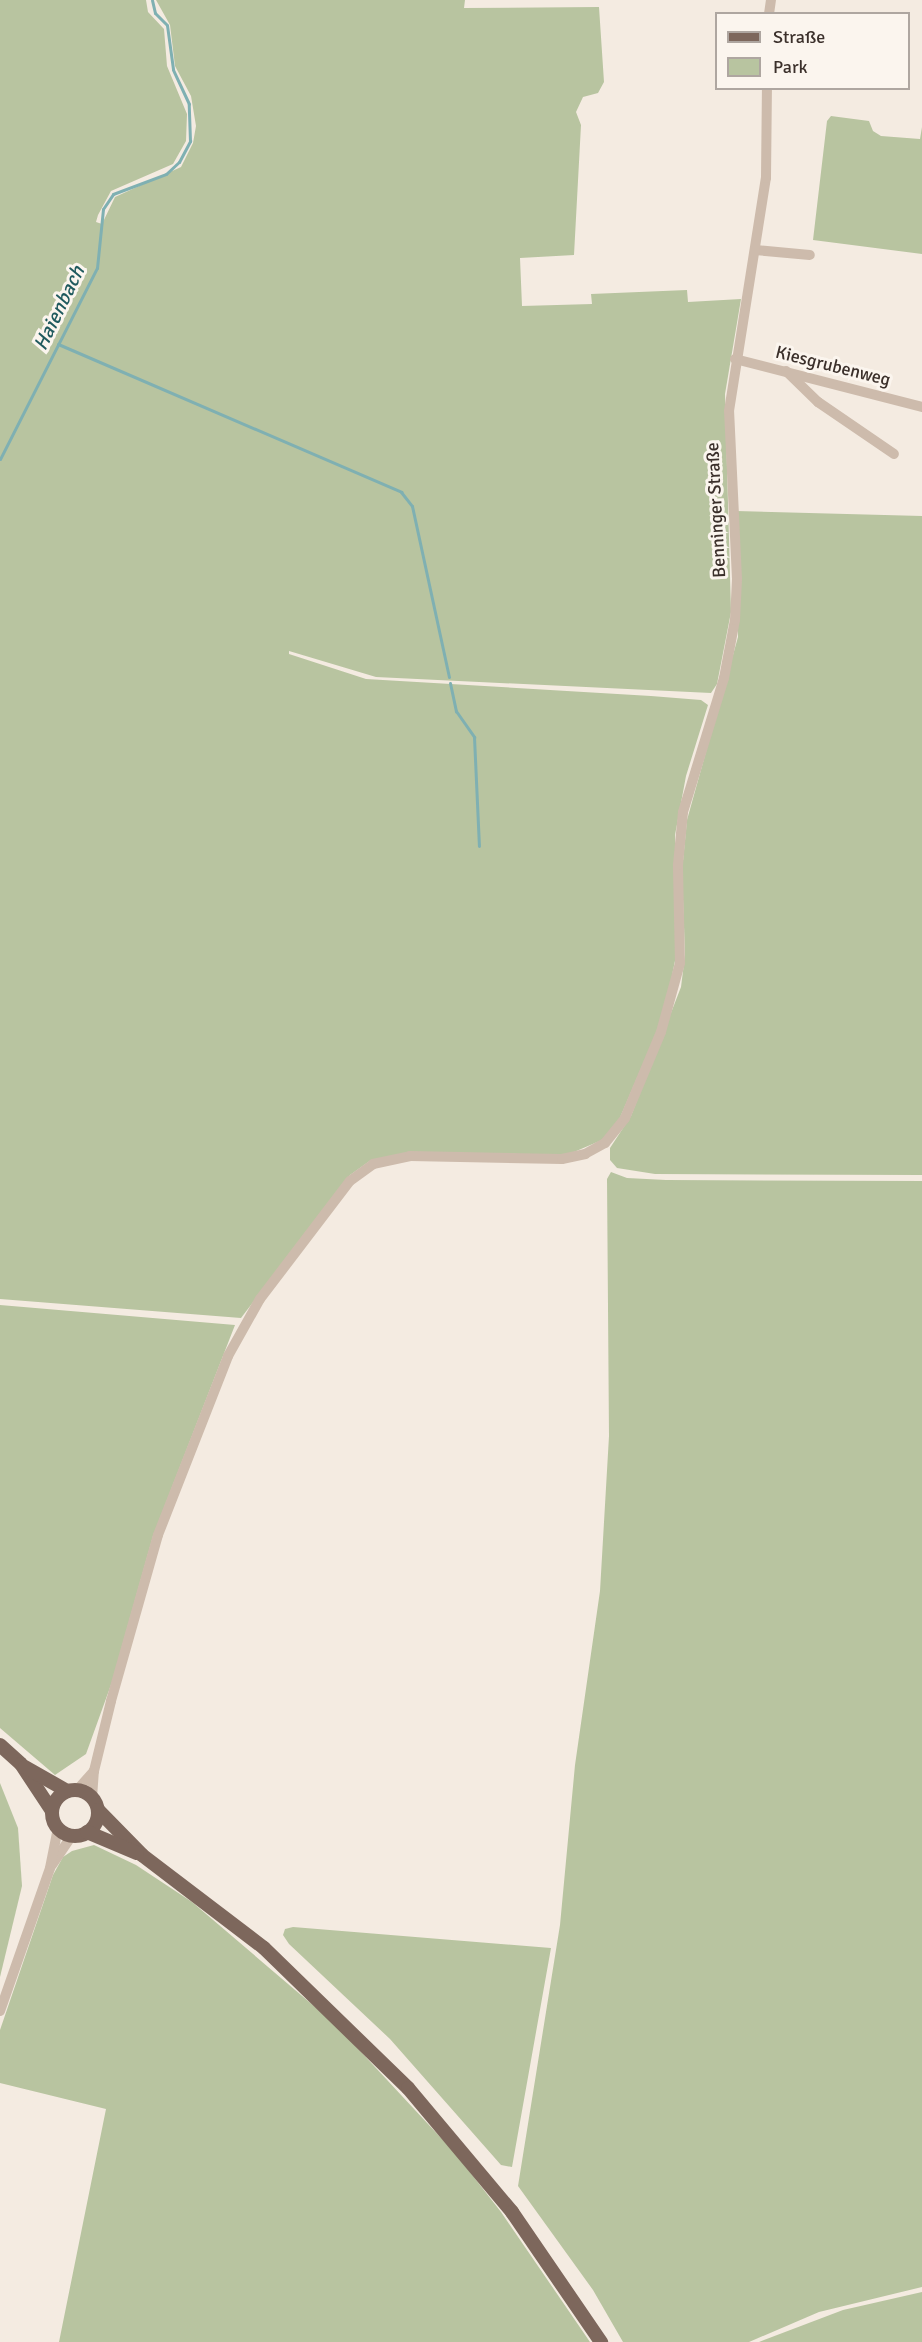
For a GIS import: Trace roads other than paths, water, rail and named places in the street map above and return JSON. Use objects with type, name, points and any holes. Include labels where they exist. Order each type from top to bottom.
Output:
[{"type":"main road","points":[[0,1745],[21,1764],[95,1804],[142,1855],[264,1948],[408,2088],[485,2177],[601,2342]]},
{"type":"main road","points":[[21,1764],[52,1811],[58,1828],[72,1835],[87,1832],[142,1855]]},
{"type":"main road","points":[[52,1811],[57,1799],[72,1791]]},
{"type":"main road","points":[[87,1832],[96,1822],[95,1804]]},
{"type":"street","name":"Benninger Straße","points":[[95,1804],[94,1771],[158,1535],[224,1365],[260,1299],[350,1181],[373,1164],[410,1156],[562,1159],[585,1154],[605,1143],[625,1118],[668,1016],[680,963],[678,865],[682,813],[724,678],[735,620],[737,579],[728,447],[735,359],[766,178],[767,90]]},
{"type":"street","points":[[755,250],[810,255]]},
{"type":"street","name":"Kiesgrubenweg","points":[[735,359],[922,407]]},
{"type":"street","points":[[785,370],[818,402],[894,454]]},
{"type":"street","points":[[72,1791],[94,1771]]},
{"type":"street","points":[[0,2011],[50,1868],[58,1828]]},
{"type":"street","points":[[50,1868],[72,1835]]},
{"type":"waterway","name":"Haienbach","points":[[0,459],[97,268],[103,209],[113,194],[166,174],[179,162],[190,141],[189,104],[173,69],[167,25],[155,13],[152,0]]},
{"type":"waterway","points":[[58,344],[401,492],[412,506],[449,677]]},
{"type":"waterway","points":[[450,683],[456,711],[474,737],[479,846]]}]
